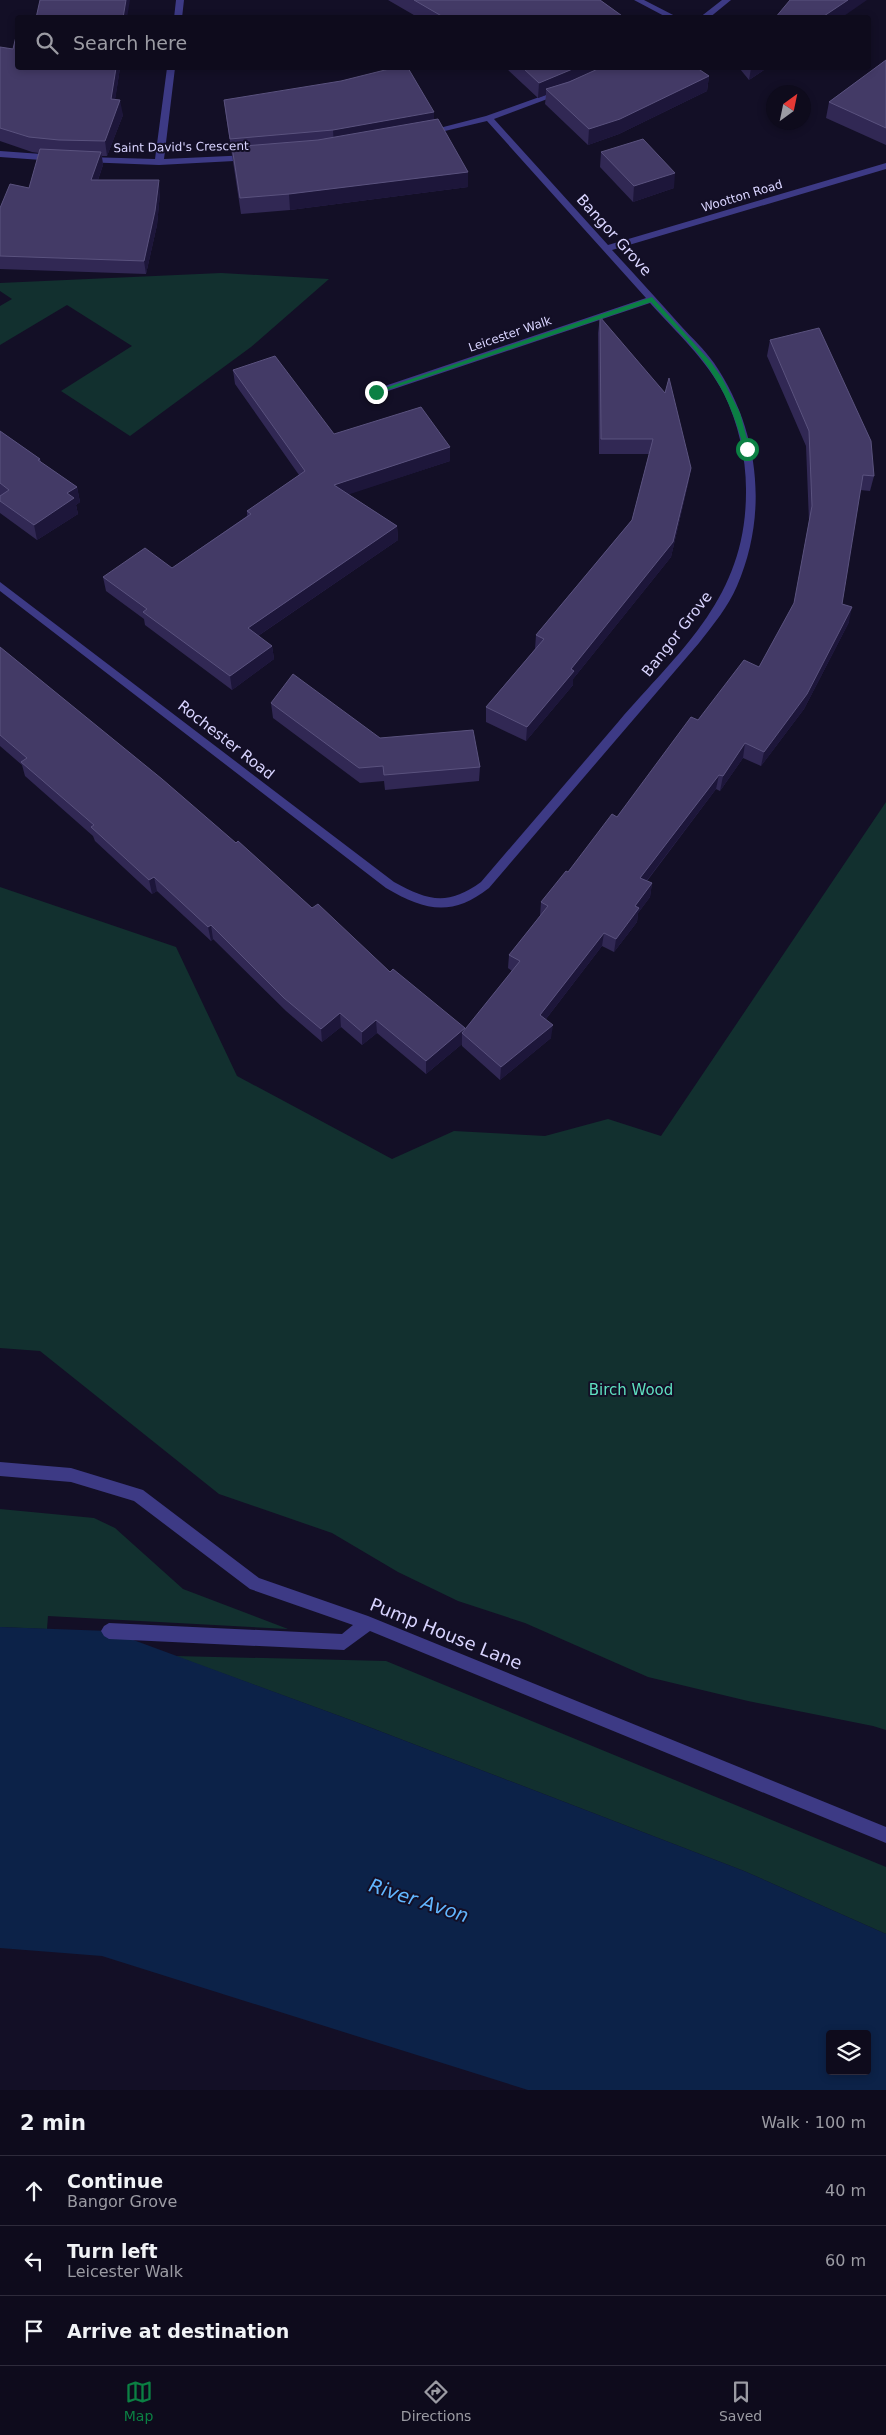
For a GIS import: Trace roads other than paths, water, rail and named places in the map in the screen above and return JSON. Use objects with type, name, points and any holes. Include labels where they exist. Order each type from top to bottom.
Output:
[{"type":"street","points":[[178,15],[180,0]]},
{"type":"street","points":[[638,0],[669,15]]},
{"type":"street","points":[[708,15],[727,0]]},
{"type":"street","points":[[159,162],[171,70]]},
{"type":"street","points":[[419,134],[489,118],[568,90]]},
{"type":"street","name":"Bangor Grove","points":[[442,904],[462,900],[484,885],[670,670],[717,611],[739,568],[748,534],[750,503],[749,466],[743,432],[729,394],[709,363],[605,250],[489,118]]},
{"type":"street","points":[[0,154],[63,159]]},
{"type":"street","name":"Saint David's Crescent","points":[[73,159],[159,162],[258,157]]},
{"type":"street","name":"Wootton Road","points":[[605,250],[886,166]]},
{"type":"street","name":"Leicester Walk","points":[[376,392],[652,299]]},
{"type":"street","name":"Rochester Road","points":[[0,586],[390,885],[415,899],[442,904]]},
{"type":"street","name":"Pump House Lane","points":[[0,1469],[71,1476],[138,1495],[255,1584],[368,1623],[886,1835]]},
{"type":"street","points":[[108,1631],[344,1642],[368,1623]]},
{"type":"water","name":"River Avon","points":[[0,1627],[109,1631],[356,1722],[744,1871],[886,1934],[886,2090],[528,2090],[102,1956],[0,1948]]},
{"type":"park label","name":"Birch Wood","points":[[631,1390]]}]
